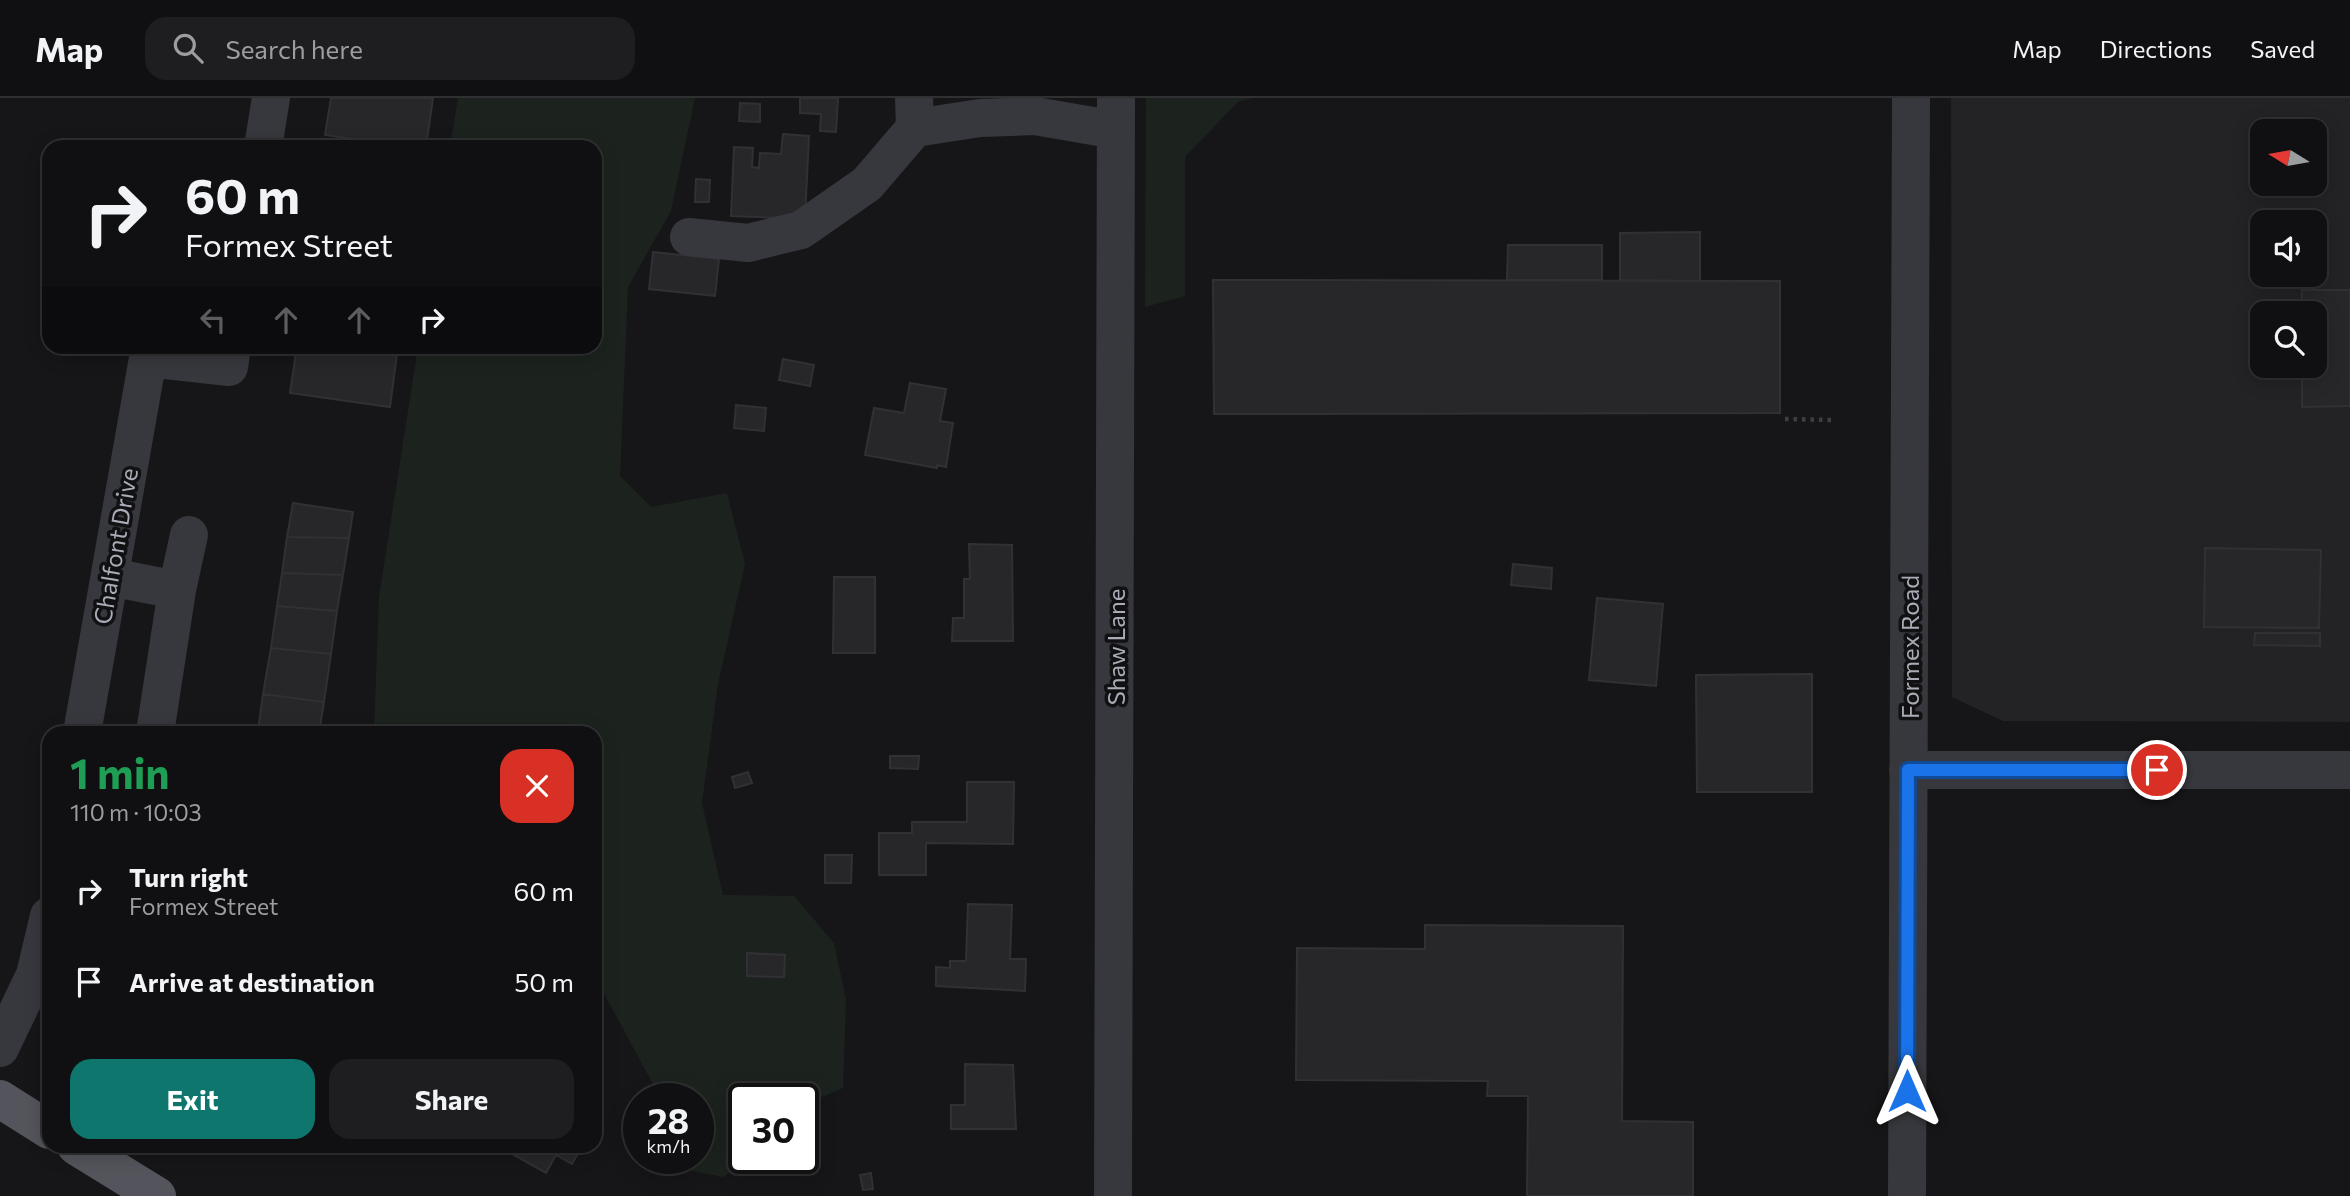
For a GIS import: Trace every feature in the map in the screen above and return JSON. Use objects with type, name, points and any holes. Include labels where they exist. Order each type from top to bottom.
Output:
[{"type":"main road","points":[[0,1100],[42,1126]]},
{"type":"main road","points":[[87,1153],[156,1196]]},
{"type":"street","points":[[264,140],[271,98]]},
{"type":"street","name":"Formex Road","points":[[1907,1196],[1911,98]]},
{"type":"street","points":[[689,237],[748,243],[801,230],[867,184],[914,113],[980,118],[1116,114]]},
{"type":"street","name":"Shaw Lane","points":[[1114,1196],[1116,114]]},
{"type":"street","name":"Chalfont Drive","points":[[83,726],[148,358],[229,367],[231,354]]},
{"type":"street","points":[[156,726],[177,590],[189,535]]},
{"type":"street","points":[[110,577],[177,590]]},
{"type":"street","points":[[1908,770],[2350,769]]},
{"type":"street","points":[[0,1048],[34,975],[42,944]]},
{"type":"path","points":[[1785,419],[1831,420]]},
{"type":"shaded area","points":[[458,98],[695,98],[671,211],[628,287],[620,476],[651,507],[727,493],[745,564],[718,684],[702,803],[723,895],[794,896],[834,943],[846,1000],[843,1088],[819,1098],[819,1083],[728,1083],[728,1174],[723,1177],[708,1174],[714,1174],[714,1083],[652,1083],[602,990],[602,726],[374,726],[379,597],[417,354],[602,354],[602,140],[451,140]]},
{"type":"shaded area","points":[[1146,98],[1253,98],[1238,102],[1185,157],[1185,296],[1145,307]]},
{"type":"shaded area","points":[[1951,98],[2350,98],[2350,722],[2003,721],[1952,697]]},
{"type":"building","points":[[331,98],[433,98],[427,140],[359,140],[325,135]]},
{"type":"building","points":[[800,98],[838,98],[836,132],[820,131],[821,114],[800,113]]},
{"type":"building","points":[[740,103],[760,104],[760,122],[739,121]]},
{"type":"building","points":[[783,134],[809,136],[805,219],[731,216],[734,147],[753,148],[752,167],[759,168],[760,153],[781,154]]},
{"type":"building","points":[[696,179],[710,180],[709,202],[695,202]]},
{"type":"building","points":[[1700,232],[1700,281],[1620,280],[1620,233]]},
{"type":"building","points":[[1508,245],[1602,245],[1602,280],[1507,280]]},
{"type":"building","points":[[653,252],[719,259],[715,296],[649,289]]},
{"type":"building","points":[[1213,280],[1780,281],[1780,413],[1214,414]]},
{"type":"building","points":[[2302,290],[2350,290],[2350,406],[2302,407],[2302,378],[2327,378],[2327,301],[2302,301]]},
{"type":"building","points":[[296,354],[397,354],[390,407],[290,393]]},
{"type":"building","points":[[783,359],[814,365],[810,386],[779,380]]},
{"type":"building","points":[[910,383],[946,389],[940,421],[953,423],[946,467],[937,465],[937,468],[865,455],[874,408],[904,413]]},
{"type":"building","points":[[736,405],[766,408],[764,431],[734,428]]},
{"type":"building","points":[[293,503],[353,512],[349,538],[287,537]]},
{"type":"building","points":[[287,537],[349,538],[343,575],[282,573]]},
{"type":"building","points":[[969,544],[1012,545],[1013,641],[952,641],[953,618],[964,618],[964,579],[970,579]]},
{"type":"building","points":[[2205,548],[2321,550],[2319,628],[2204,627]]},
{"type":"building","points":[[1513,564],[1552,568],[1551,589],[1511,585]]},
{"type":"building","points":[[282,573],[343,575],[337,611],[277,606]]},
{"type":"building","points":[[834,577],[875,577],[875,653],[833,653]]},
{"type":"building","points":[[1597,598],[1663,604],[1656,686],[1589,680]]},
{"type":"building","points":[[277,606],[337,611],[331,654],[271,648]]},
{"type":"building","points":[[2255,633],[2320,633],[2320,646],[2254,645]]},
{"type":"building","points":[[271,648],[331,654],[324,702],[263,694]]},
{"type":"building","points":[[1812,674],[1812,792],[1697,792],[1696,675]]},
{"type":"building","points":[[263,694],[324,702],[320,726],[259,726]]},
{"type":"building","points":[[890,756],[919,756],[918,769],[890,768]]},
{"type":"building","points":[[748,772],[752,783],[735,788],[732,777]]},
{"type":"building","points":[[967,782],[1014,782],[1013,844],[926,843],[926,875],[879,875],[879,833],[912,833],[912,822],[967,822]]},
{"type":"building","points":[[825,855],[852,855],[851,883],[825,883]]},
{"type":"building","points":[[968,904],[1012,905],[1010,959],[1026,959],[1025,991],[936,986],[936,967],[950,968],[950,961],[966,961]]},
{"type":"building","points":[[1425,925],[1623,926],[1622,1121],[1693,1122],[1693,1196],[1527,1196],[1528,1096],[1487,1096],[1488,1081],[1296,1080],[1297,948],[1425,949]]},
{"type":"building","points":[[747,953],[785,955],[784,977],[747,976]]},
{"type":"building","points":[[965,1064],[1013,1065],[1016,1129],[951,1129],[951,1105],[965,1105]]},
{"type":"building","points":[[511,1153],[578,1153],[572,1164],[556,1155],[546,1173]]},
{"type":"building","points":[[871,1173],[873,1189],[863,1190],[860,1175]]},
{"type":"route","points":[[1907,1091],[1908,770],[2157,770]]}]
